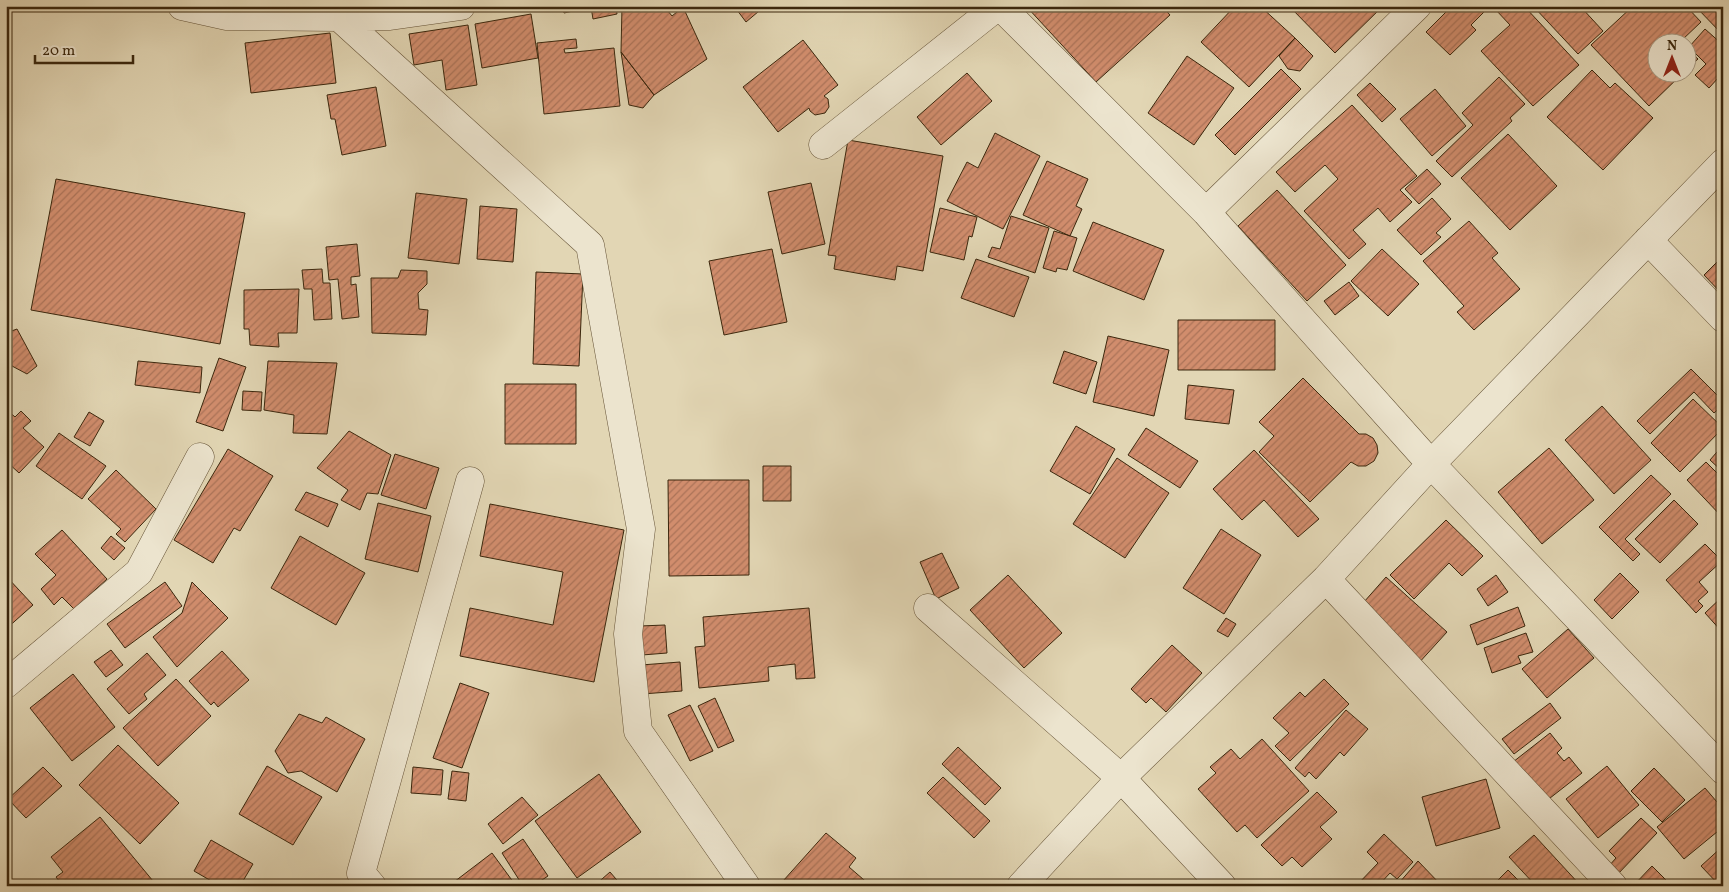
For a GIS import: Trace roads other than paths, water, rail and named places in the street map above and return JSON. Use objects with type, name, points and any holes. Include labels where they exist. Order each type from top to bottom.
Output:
[{"type":"street","points":[[182,6],[227,16],[340,17],[390,16],[461,6]]},
{"type":"street","points":[[823,145],[999,6],[1206,212],[1431,464],[1723,770]]},
{"type":"street","points":[[1206,212],[1417,6]]},
{"type":"street","points":[[340,17],[590,245],[641,529],[628,634],[638,731],[746,886]]},
{"type":"street","points":[[1021,886],[1121,778],[1326,579],[1431,464],[1723,163]]},
{"type":"street","points":[[1648,240],[1723,318]]},
{"type":"street","points":[[6,684],[139,572],[200,457]]},
{"type":"street","points":[[372,886],[361,873],[470,481]]},
{"type":"street","points":[[1326,579],[1613,886]]},
{"type":"street","points":[[928,608],[1121,778],[1222,886]]}]
